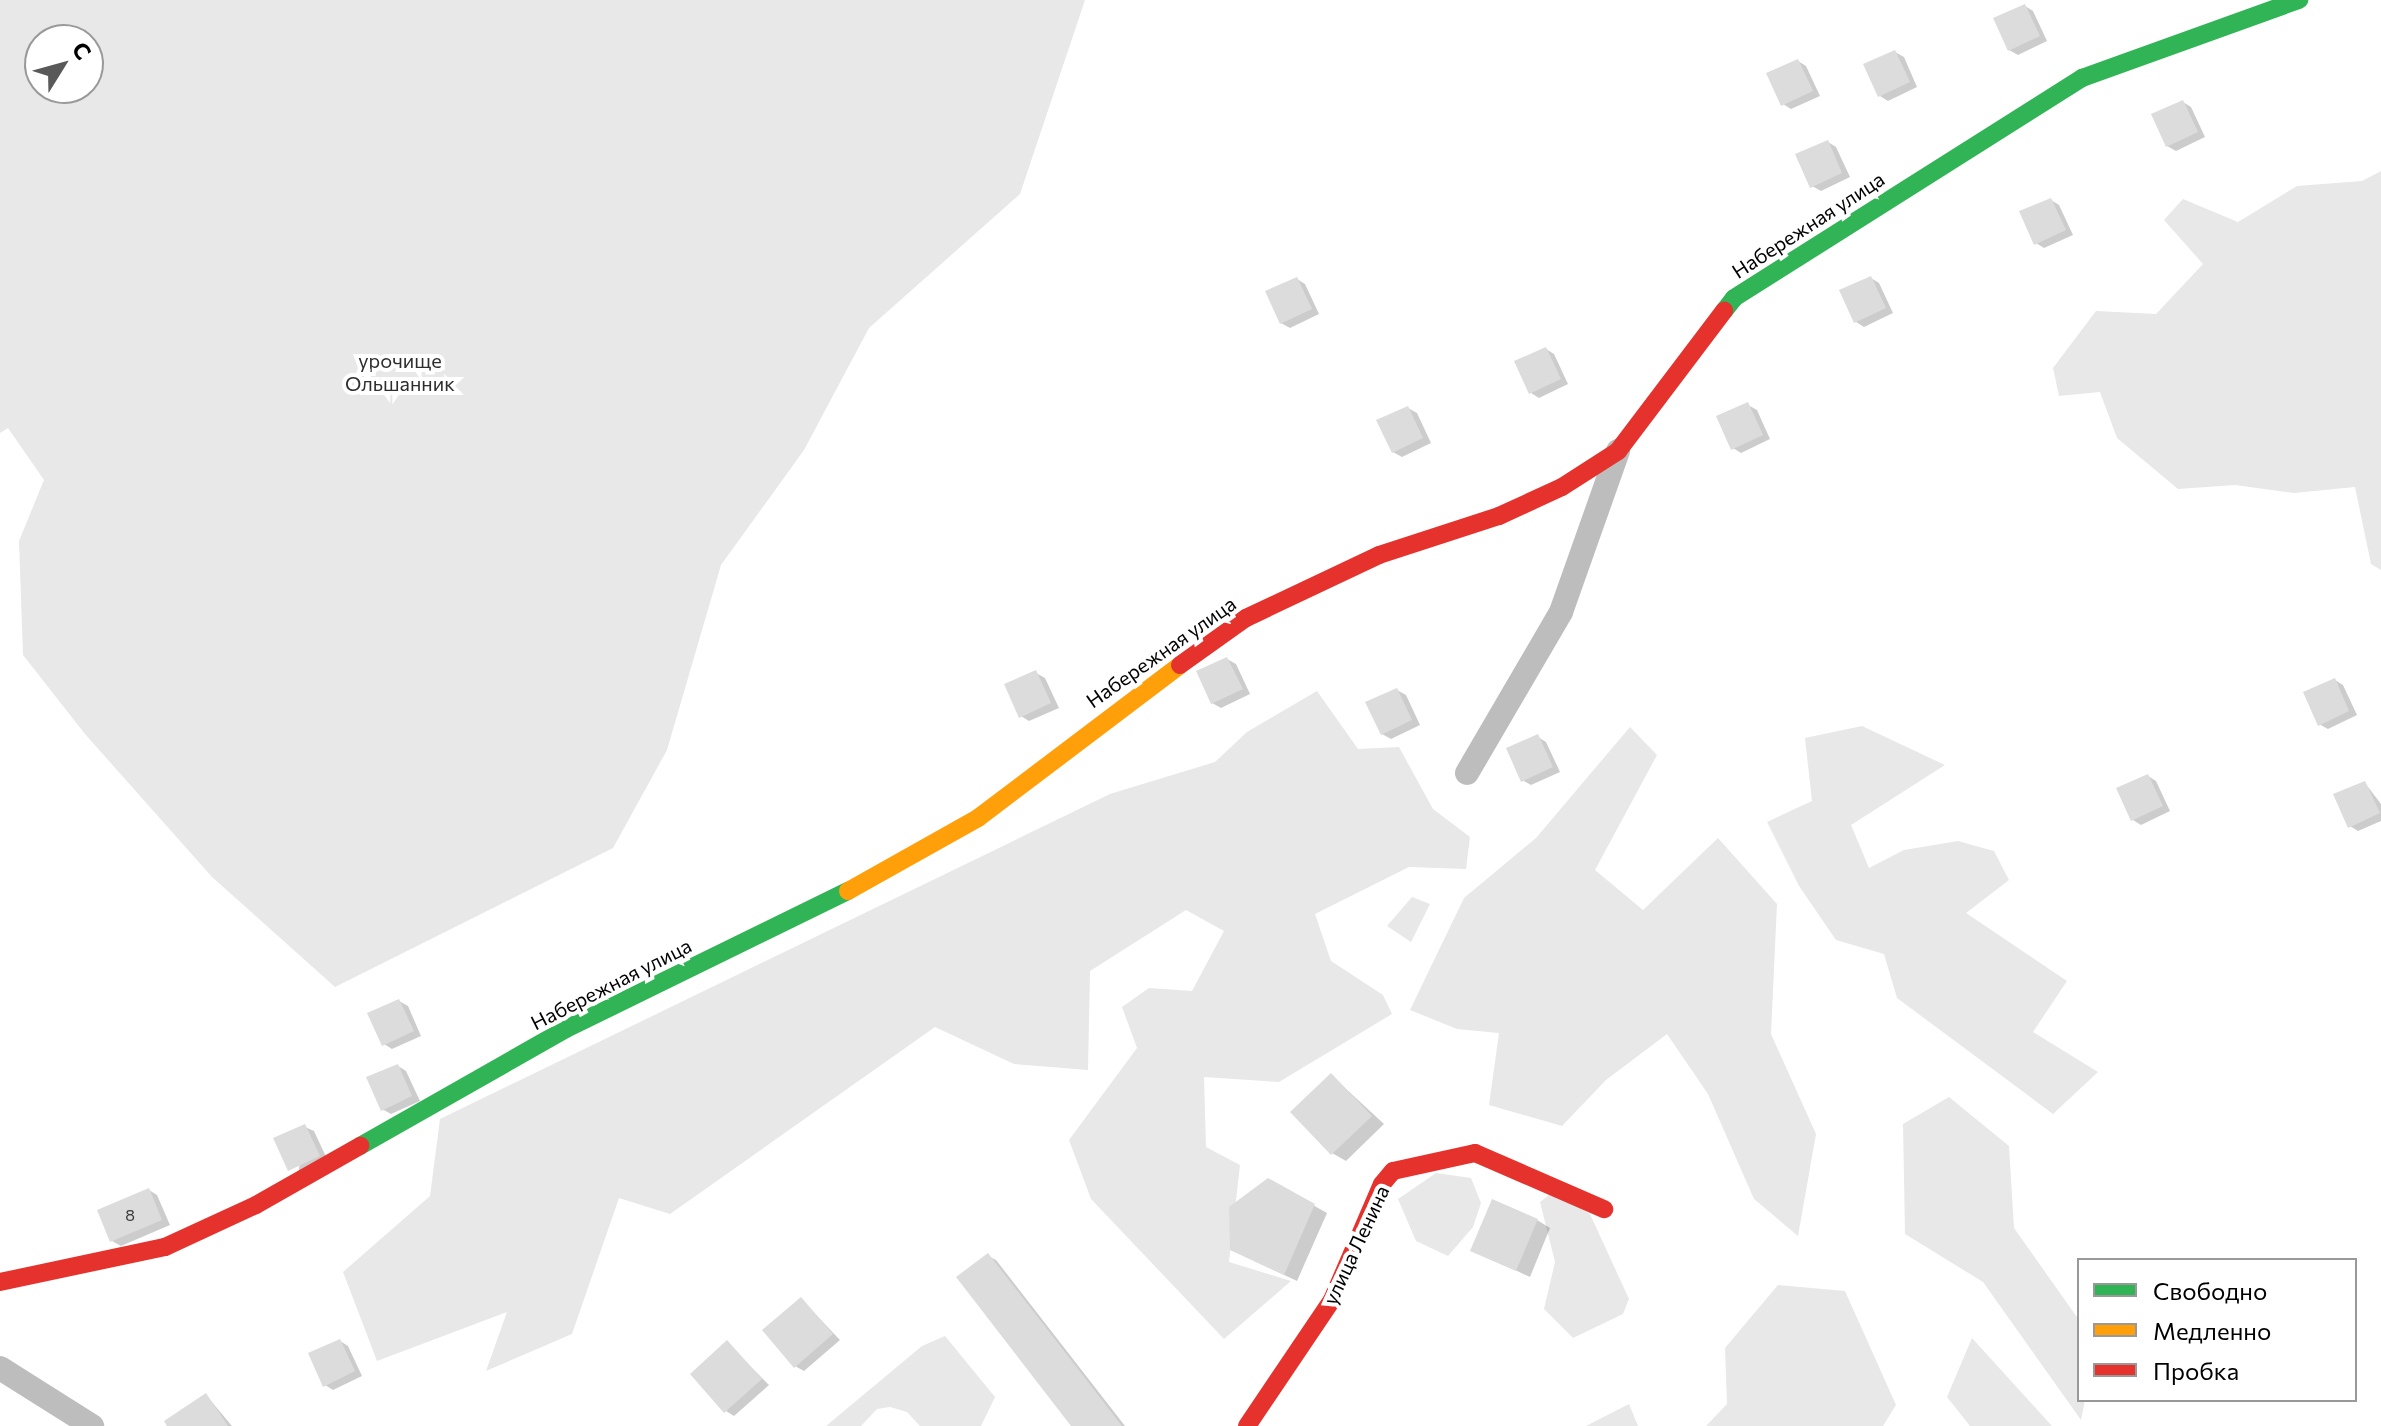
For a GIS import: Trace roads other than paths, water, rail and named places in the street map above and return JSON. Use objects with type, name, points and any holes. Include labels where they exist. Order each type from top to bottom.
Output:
[{"type":"street","name":"Набережная улица","points":[[0,1282],[165,1247],[256,1205],[566,1029],[828,902],[978,818],[1092,727],[1246,618],[1379,555],[1511,510],[1562,487],[1618,451],[1734,298],[2082,78],[2299,0]]},
{"type":"street","points":[[1467,773],[1561,612],[1618,451]]},
{"type":"street","name":"улица Ленина","points":[[1247,1426],[1332,1300],[1382,1184],[1393,1171],[1475,1153],[1604,1209]]},
{"type":"street","points":[[0,1368],[92,1426]]},
{"type":"park label","name":"урочище Ольшанник","points":[[400,372]]}]
